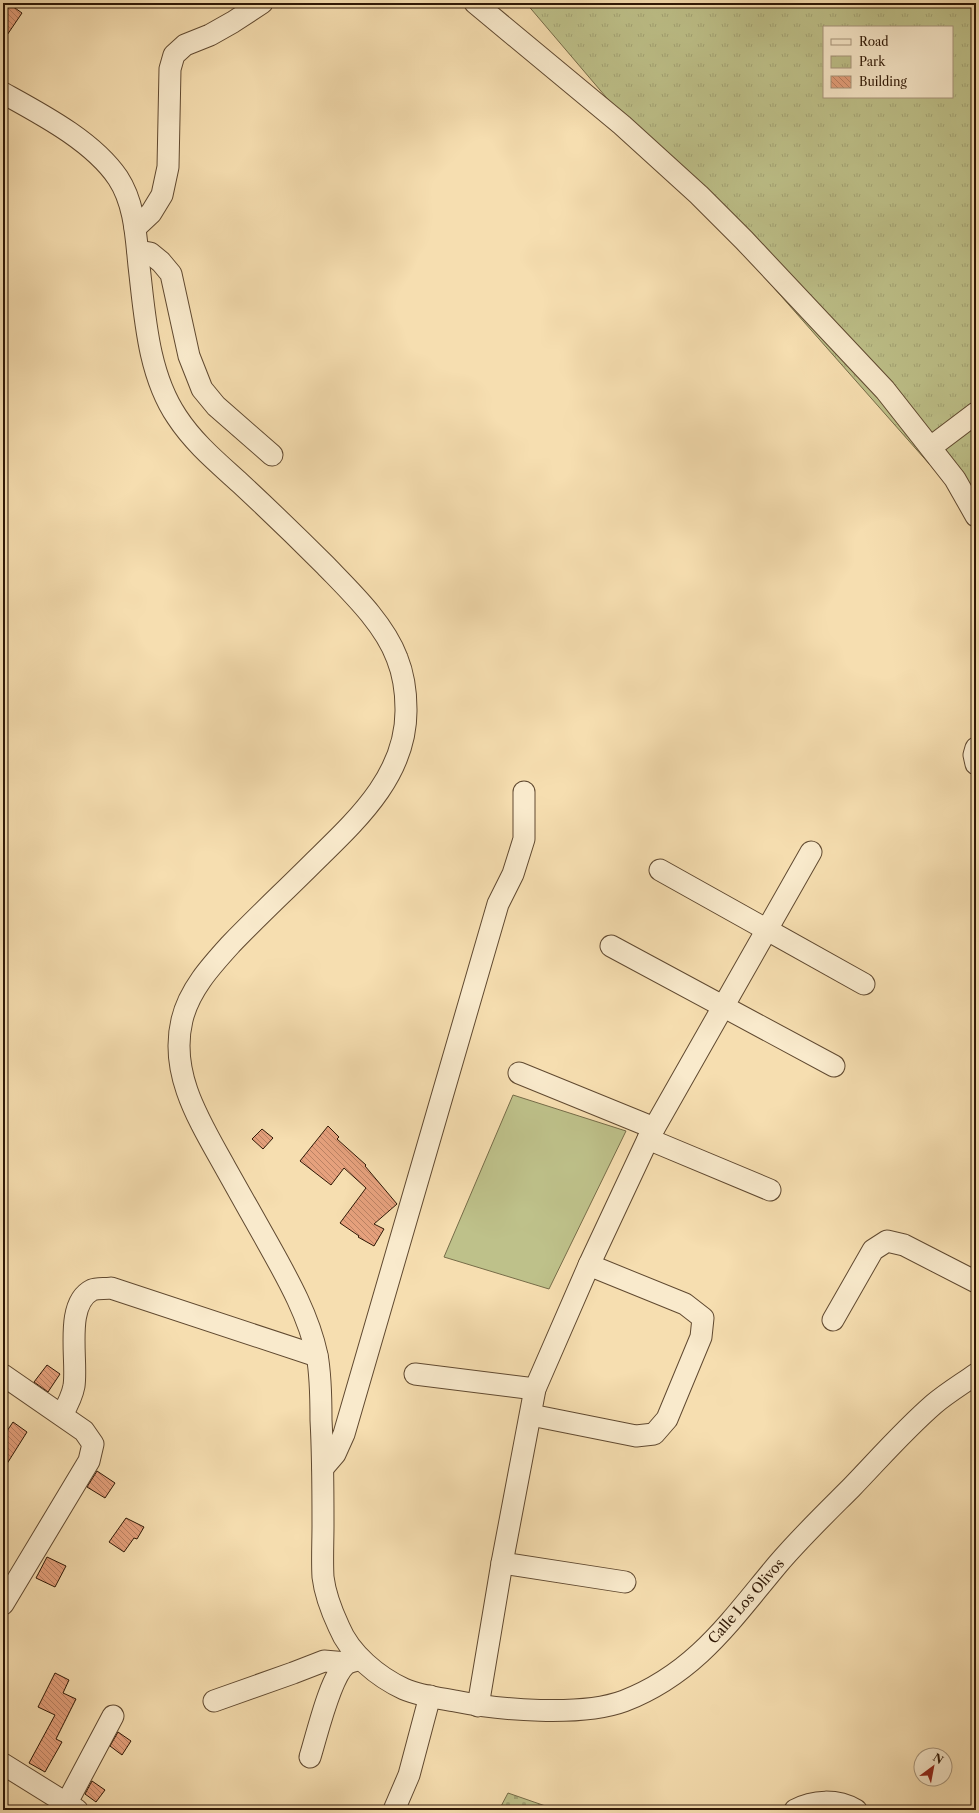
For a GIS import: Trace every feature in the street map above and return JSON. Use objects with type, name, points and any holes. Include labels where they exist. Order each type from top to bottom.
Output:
[{"type":"street","points":[[135,228],[150,213],[162,195],[168,167],[170,69],[174,55],[185,45],[228,25],[262,3]]},
{"type":"street","points":[[475,3],[622,125],[699,195],[744,240],[885,390],[955,479],[976,516]]},
{"type":"street","name":"Calle Los Olivos","points":[[3,93],[39,113],[74,136],[98,155],[118,178],[129,202],[135,228],[144,314],[151,351],[160,383],[172,411],[194,440],[286,527],[351,592],[383,631],[397,656],[404,685],[406,712],[403,740],[393,767],[377,796],[358,820],[262,913],[210,968],[194,991],[182,1019],[179,1048],[183,1080],[197,1117],[281,1268],[303,1312],[317,1356],[320,1389],[323,1468],[323,1580],[339,1628],[354,1661],[406,1690],[478,1706],[564,1710],[602,1706],[618,1703],[658,1685],[689,1664],[732,1622],[782,1560],[910,1426],[936,1402],[976,1374]]},
{"type":"street","points":[[138,251],[150,253],[161,262],[171,274],[189,356],[202,389],[222,411],[272,456]]},
{"type":"street","points":[[931,447],[976,413]]},
{"type":"street","points":[[976,748],[974,755],[976,764]]},
{"type":"street","points":[[323,1468],[335,1454],[344,1434],[498,904],[512,874],[524,840],[524,792]]},
{"type":"street","points":[[478,1706],[502,1563],[535,1389],[589,1265],[651,1134],[811,852]]},
{"type":"street","points":[[660,870],[864,984]]},
{"type":"street","points":[[612,946],[834,1066]]},
{"type":"street","points":[[519,1073],[770,1190]]},
{"type":"street","points":[[833,1320],[873,1250],[887,1241],[904,1245],[976,1282]]},
{"type":"street","points":[[531,1415],[636,1436],[654,1434],[666,1419],[701,1337],[703,1318],[684,1304],[589,1265]]},
{"type":"street","points":[[62,1414],[69,1403],[74,1387],[74,1318],[80,1302],[92,1290],[111,1288],[317,1356]]},
{"type":"street","points":[[415,1374],[535,1389]]},
{"type":"street","points":[[3,1375],[62,1414],[84,1431],[93,1444],[89,1461],[3,1604]]},
{"type":"street","points":[[502,1563],[625,1582]]},
{"type":"street","points":[[214,1701],[324,1661],[354,1661]]},
{"type":"street","points":[[310,1757],[333,1684],[339,1672],[354,1661]]},
{"type":"street","points":[[394,1810],[409,1775],[430,1696]]},
{"type":"street","points":[[3,1764],[69,1808],[113,1716]]},
{"type":"street","points":[[795,1810],[800,1807],[828,1801],[856,1810]]},
{"type":"green space","points":[[526,3],[976,3],[976,517],[617,110]]},
{"type":"green space","points":[[513,1095],[626,1131],[549,1289],[444,1257]]},
{"type":"green space","points":[[508,1793],[557,1810],[499,1810]]},
{"type":"building","points":[[3,3],[8,3],[22,13],[3,41]]},
{"type":"building","points":[[328,1126],[339,1137],[337,1139],[366,1165],[365,1166],[397,1204],[374,1224],[384,1229],[374,1246],[358,1237],[359,1236],[340,1223],[366,1188],[344,1168],[331,1185],[300,1161]]},
{"type":"building","points":[[262,1129],[273,1138],[263,1149],[252,1139]]},
{"type":"building","points":[[47,1365],[60,1374],[48,1392],[34,1382]]},
{"type":"building","points":[[13,1422],[27,1432],[3,1470],[3,1437]]},
{"type":"building","points":[[97,1471],[115,1483],[105,1498],[87,1487]]},
{"type":"building","points":[[126,1518],[144,1527],[137,1539],[134,1538],[124,1552],[109,1542]]},
{"type":"building","points":[[47,1557],[66,1566],[55,1587],[36,1578]]},
{"type":"building","points":[[55,1673],[69,1680],[63,1693],[76,1699],[56,1739],[62,1742],[45,1772],[29,1763],[55,1715],[38,1707]]},
{"type":"building","points":[[118,1732],[131,1741],[122,1755],[110,1746]]},
{"type":"building","points":[[92,1781],[105,1790],[96,1802],[85,1794]]}]
